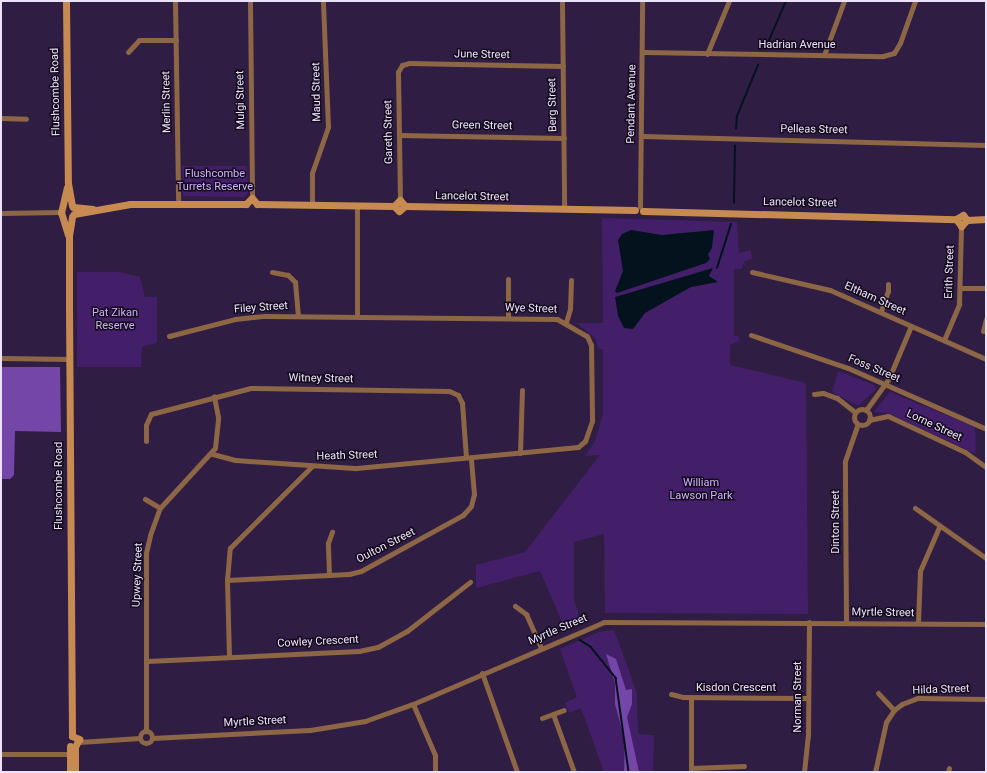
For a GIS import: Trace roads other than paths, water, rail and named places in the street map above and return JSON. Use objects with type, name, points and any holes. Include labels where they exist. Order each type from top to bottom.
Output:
[{"type":"street","name":"Flushcombe Road","points":[[66,1],[68,183],[73,211],[69,236],[72,736],[68,740],[75,745]]},
{"type":"street","name":"Merlin Street","points":[[175,1],[178,203]]},
{"type":"street","name":"Mulgi Street","points":[[250,1],[254,201]]},
{"type":"street","name":"Maud Street","points":[[312,205],[312,173],[328,127],[323,1]]},
{"type":"street","name":"Berg Street","points":[[562,1],[564,209]]},
{"type":"street","name":"Pendant Avenue","points":[[639,209],[642,136],[642,1]]},
{"type":"street","points":[[707,54],[729,1]]},
{"type":"street","points":[[824,55],[844,1]]},
{"type":"street","name":"Hadrian Avenue","points":[[643,52],[883,56],[894,53],[915,1]]},
{"type":"street","points":[[128,52],[139,40],[176,40]]},
{"type":"street","name":"June Street","points":[[402,65],[408,63],[562,66]]},
{"type":"street","name":"Gareth Street","points":[[402,65],[398,72],[402,203]]},
{"type":"street","points":[[1,118],[26,119]]},
{"type":"street","name":"Green Street","points":[[399,135],[564,138]]},
{"type":"street","name":"Pelleas Street","points":[[642,136],[986,145]]},
{"type":"street","name":"Flushcombe Road","points":[[68,183],[62,211],[69,236]]},
{"type":"street","points":[[1,213],[73,211],[130,204],[246,204],[252,208],[254,201],[356,206],[394,206],[402,203]]},
{"type":"street","name":"Lancelot Street","points":[[402,203],[564,209],[639,209],[956,219],[961,215],[967,220]]},
{"type":"street","points":[[356,206],[358,316]]},
{"type":"street","points":[[62,211],[67,218],[73,211]]},
{"type":"street","points":[[956,219],[961,226],[967,220],[986,219]]},
{"type":"street","name":"Erith Street","points":[[944,340],[958,309],[960,288],[961,226]]},
{"type":"street","points":[[272,272],[288,275],[295,282],[298,315]]},
{"type":"street","name":"Eltham Street","points":[[752,272],[830,290],[986,359]]},
{"type":"street","points":[[508,279],[508,318]]},
{"type":"street","points":[[566,322],[570,309],[571,280]]},
{"type":"street","points":[[880,311],[888,291],[888,284]]},
{"type":"street","points":[[960,288],[986,288]]},
{"type":"street","name":"Filey Street","points":[[169,336],[241,318],[298,315],[358,316]]},
{"type":"street","name":"Wye Street","points":[[358,316],[557,319],[566,322],[587,336],[591,345],[592,421],[581,445]]},
{"type":"street","points":[[983,331],[986,319]]},
{"type":"street","points":[[866,410],[885,384],[911,326]]},
{"type":"street","name":"Foss Street","points":[[751,335],[848,368],[986,428]]},
{"type":"street","points":[[1,358],[69,359]]},
{"type":"street","name":"Witney Street","points":[[146,441],[146,425],[151,414],[214,396],[251,388],[449,391],[458,395],[462,403],[468,458]]},
{"type":"street","points":[[520,453],[522,390]]},
{"type":"street","points":[[814,394],[823,393],[837,398],[855,412]]},
{"type":"street","name":"Upwey Street","points":[[146,732],[146,553],[160,508],[212,454],[218,436],[218,417],[214,396]]},
{"type":"street","points":[[855,412],[862,409],[866,410]]},
{"type":"street","points":[[855,412],[854,418],[858,424],[866,424],[869,420],[866,410]]},
{"type":"street","name":"Lorne Street","points":[[869,420],[888,416],[965,452],[986,467]]},
{"type":"street","name":"Dinton Street","points":[[846,622],[845,461],[858,424]]},
{"type":"street","name":"Heath Street","points":[[229,657],[227,580],[230,548],[311,467],[354,468],[520,453],[581,445]]},
{"type":"street","points":[[212,454],[235,460],[311,467]]},
{"type":"street","name":"Oulton Street","points":[[227,580],[350,574],[361,571],[463,515],[471,506],[474,494],[468,458]]},
{"type":"street","points":[[145,499],[160,508]]},
{"type":"street","points":[[915,508],[939,527],[986,558]]},
{"type":"street","points":[[918,623],[920,571],[939,527]]},
{"type":"street","points":[[329,575],[328,543],[332,532]]},
{"type":"street","name":"Cowley Crescent","points":[[147,662],[359,651],[378,647],[407,631],[470,582]]},
{"type":"street","points":[[515,606],[526,614],[541,648]]},
{"type":"street","name":"Myrtle Street","points":[[140,738],[146,743],[152,738],[332,728],[365,721],[413,704],[594,625],[611,621],[986,624]]},
{"type":"street","name":"Norman Street","points":[[804,772],[808,698],[809,622]]},
{"type":"street","points":[[482,673],[518,772]]},
{"type":"street","points":[[875,772],[886,722],[894,710],[878,693]]},
{"type":"street","points":[[671,694],[691,697]]},
{"type":"street","name":"Kisdon Crescent","points":[[691,770],[691,697],[808,698]]},
{"type":"street","name":"Hilda Street","points":[[894,710],[902,704],[918,698],[986,699]]},
{"type":"street","points":[[413,704],[436,755],[435,772]]},
{"type":"street","points":[[542,718],[564,710]]},
{"type":"street","points":[[553,714],[574,772]]},
{"type":"street","points":[[70,772],[68,754],[75,745],[140,738],[141,733],[146,732],[152,738]]},
{"type":"street","points":[[72,736],[77,737],[75,745],[75,772]]},
{"type":"street","points":[[1,754],[68,754]]},
{"type":"street","points":[[691,770],[744,766]]},
{"type":"water","points":[[631,230],[662,235],[714,230],[712,248],[708,254],[710,259],[706,263],[617,293],[615,291],[623,271],[618,240],[622,234]]},
{"type":"water","points":[[713,268],[709,276],[718,282],[691,287],[645,313],[633,329],[624,328],[618,316],[615,297]]},
{"type":"waterway","points":[[767,45],[786,1]]},
{"type":"waterway","points":[[736,129],[737,116],[758,65]]},
{"type":"waterway","points":[[734,203],[735,146]]},
{"type":"waterway","points":[[717,268],[731,224]]},
{"type":"waterway","points":[[580,640],[591,647],[616,678],[629,772]]},
{"type":"park label","name":"Flushcombe Turrets Reserve","points":[[215,181]]},
{"type":"park label","name":"Pat Zikan Reserve","points":[[115,320]]},
{"type":"park label","name":"William Lawson Park","points":[[701,490]]}]
